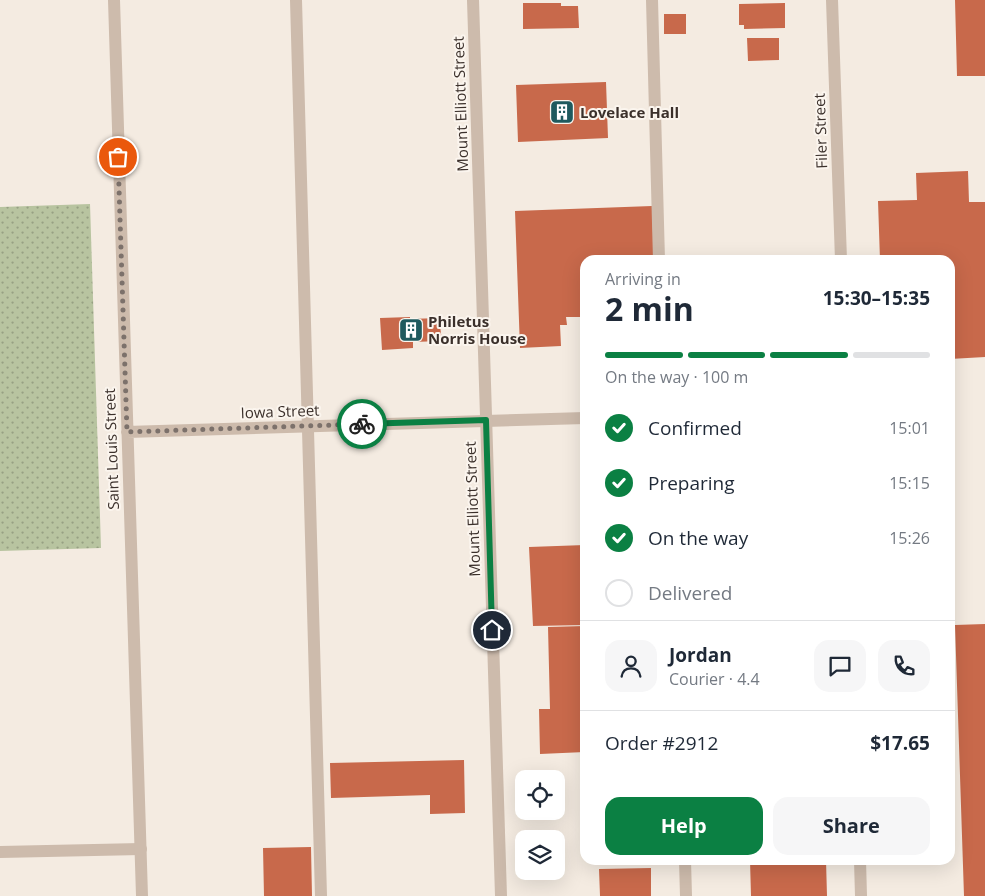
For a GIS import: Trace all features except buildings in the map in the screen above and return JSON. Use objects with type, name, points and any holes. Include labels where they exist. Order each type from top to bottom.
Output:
[{"type":"street","name":"Saint Louis Street","points":[[114,0],[142,896]]},
{"type":"street","points":[[296,0],[322,896]]},
{"type":"street","name":"Mount Elliott Street","points":[[473,0],[501,896]]},
{"type":"street","points":[[652,0],[659,255]]},
{"type":"street","name":"Filer Street","points":[[832,0],[841,255]]},
{"type":"street","name":"Iowa Street","points":[[127,432],[580,418]]},
{"type":"street","points":[[0,852],[141,849]]},
{"type":"street","points":[[685,865],[686,896]]},
{"type":"street","points":[[860,865],[861,896]]},
{"type":"green space","points":[[90,204],[101,548],[0,551],[0,207]]},
{"type":"way so far","points":[[118,157],[127,432],[362,424]]},
{"type":"place","name":"Lovelace Hall","points":[[562,112]]},
{"type":"place","name":"Philetus Norris House","points":[[411,330]]},
{"type":"route","points":[[362,424],[486,420],[492,630]]}]
